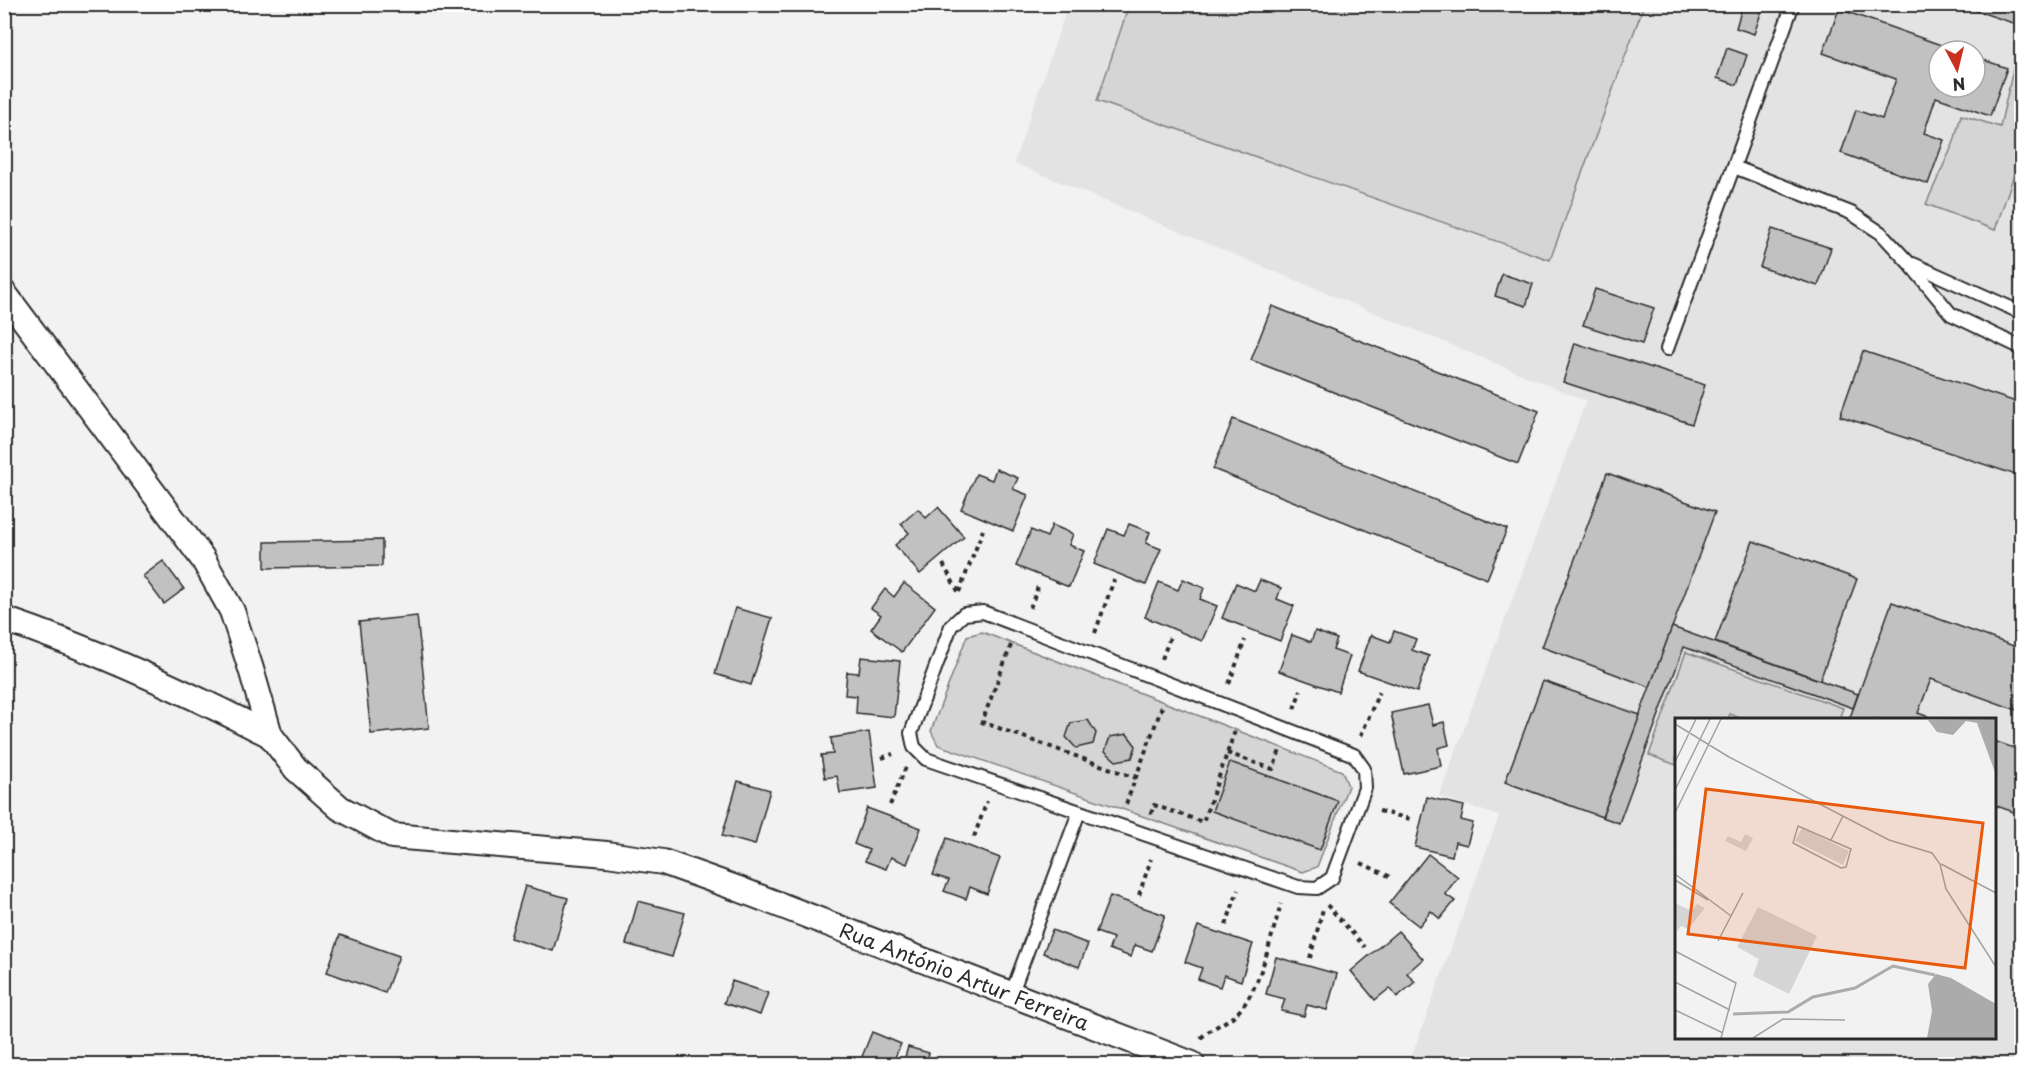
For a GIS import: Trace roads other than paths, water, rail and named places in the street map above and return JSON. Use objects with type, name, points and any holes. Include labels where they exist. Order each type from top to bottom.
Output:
[{"type":"street","points":[[4,292],[203,559],[232,611],[270,735]]},
{"type":"street","points":[[4,619],[57,637],[202,700],[270,735]]},
{"type":"street","name":"Rua António Artur Ferreira","points":[[270,735],[296,769],[340,808],[392,836],[618,855],[663,862],[1192,1064]]},
{"type":"lane","points":[[1667,349],[1793,4]]},
{"type":"lane","points":[[1734,167],[1851,213],[1881,233],[1909,262],[1951,314],[2022,348]]},
{"type":"lane","points":[[1909,262],[2022,313]]},
{"type":"lane","points":[[983,612],[1354,755],[1364,769],[1365,788],[1332,878],[1317,888],[1288,884],[1079,812],[926,759],[914,747],[911,733],[951,626],[964,614],[983,612]]},
{"type":"lane","points":[[1011,995],[1079,812]]}]
